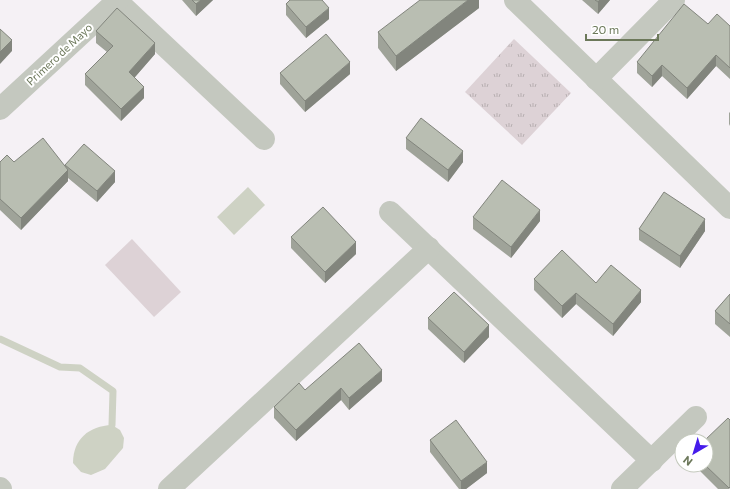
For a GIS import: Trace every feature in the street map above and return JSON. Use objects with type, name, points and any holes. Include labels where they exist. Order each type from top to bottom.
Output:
[{"type":"street","points":[[118,0],[264,140]]},
{"type":"street","name":"Primero de Mayo","points":[[0,109],[118,0]]},
{"type":"street","points":[[515,0],[730,208]]},
{"type":"street","points":[[596,79],[674,0]]},
{"type":"street","points":[[390,212],[652,461]]},
{"type":"street","points":[[169,489],[429,248]]},
{"type":"street","points":[[622,489],[696,417]]},
{"type":"green space","points":[[514,39],[571,93],[522,145],[465,92]]},
{"type":"green space","points":[[132,239],[181,292],[154,317],[105,265]]},
{"type":"shaded area","points":[[248,187],[265,205],[234,235],[217,217]]},
{"type":"shaded area","points":[[112,425],[120,430],[124,438],[123,448],[105,469],[91,475],[81,472],[73,463],[76,447],[79,441],[84,435],[96,428]]},
{"type":"building","points":[[192,0],[201,0],[196,4]]},
{"type":"building","points":[[290,0],[322,0],[329,8],[306,27],[286,4]]},
{"type":"building","points":[[420,0],[468,0],[396,56],[378,32]]},
{"type":"building","points":[[684,4],[708,24],[717,14],[730,26],[730,68],[716,55],[687,88],[662,65],[652,76],[637,62]]},
{"type":"building","points":[[117,8],[155,43],[129,72],[144,87],[121,109],[85,74],[113,46],[96,31]]},
{"type":"building","points":[[0,29],[12,40],[0,52]]},
{"type":"building","points":[[326,34],[350,62],[305,101],[280,73]]},
{"type":"building","points":[[421,118],[463,151],[448,170],[406,138]]},
{"type":"building","points":[[43,138],[68,170],[21,218],[0,199],[0,162],[7,155],[14,162]]},
{"type":"building","points":[[84,144],[115,171],[97,191],[65,165]]},
{"type":"building","points":[[502,180],[540,210],[511,247],[473,217]]},
{"type":"building","points":[[664,192],[705,219],[680,256],[639,229]]},
{"type":"building","points":[[323,207],[356,242],[325,272],[291,237]]},
{"type":"building","points":[[562,250],[596,283],[611,265],[641,290],[613,324],[576,293],[562,306],[534,279]]},
{"type":"building","points":[[454,292],[489,325],[464,352],[428,318]]},
{"type":"building","points":[[730,294],[730,324],[715,311]]},
{"type":"building","points":[[359,343],[382,370],[349,398],[341,388],[296,430],[274,407],[299,383],[305,390]]},
{"type":"building","points":[[728,418],[730,420],[729,488],[713,473],[714,433],[712,433]]},
{"type":"building","points":[[456,420],[487,462],[461,481],[430,440]]},
{"type":"waterway","points":[[0,339],[60,367],[80,368],[113,391],[112,425]]}]
